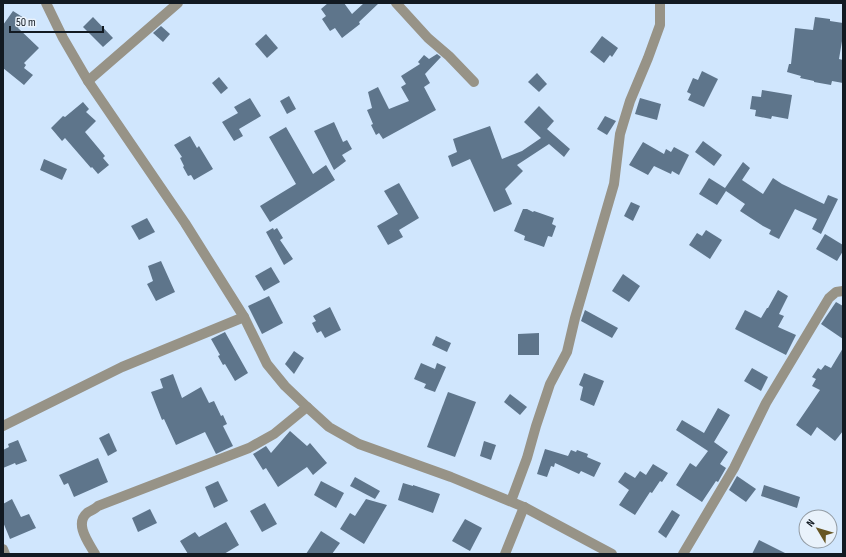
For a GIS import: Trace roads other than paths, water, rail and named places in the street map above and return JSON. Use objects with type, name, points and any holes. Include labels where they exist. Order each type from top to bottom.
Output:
[{"type":"street","points":[[46,3],[63,38],[88,81],[185,223],[244,317],[267,364],[307,407],[329,426],[359,444],[409,461],[511,501],[612,554]]},
{"type":"street","points":[[88,81],[178,3]]},
{"type":"street","points":[[396,3],[428,38],[449,56],[474,82]]},
{"type":"street","points":[[511,501],[527,458],[550,384],[567,352],[577,311],[614,184],[620,134],[630,101],[660,25],[660,3]]},
{"type":"street","points":[[683,554],[734,468],[766,403],[821,311],[836,292],[843,291]]},
{"type":"street","points":[[3,426],[122,367],[244,317]]},
{"type":"street","points":[[95,554],[81,525],[82,519],[86,514],[98,506],[249,448],[274,434],[307,407]]},
{"type":"street","points":[[505,554],[524,507]]},
{"type":"street","points":[[3,549],[5,554]]}]
